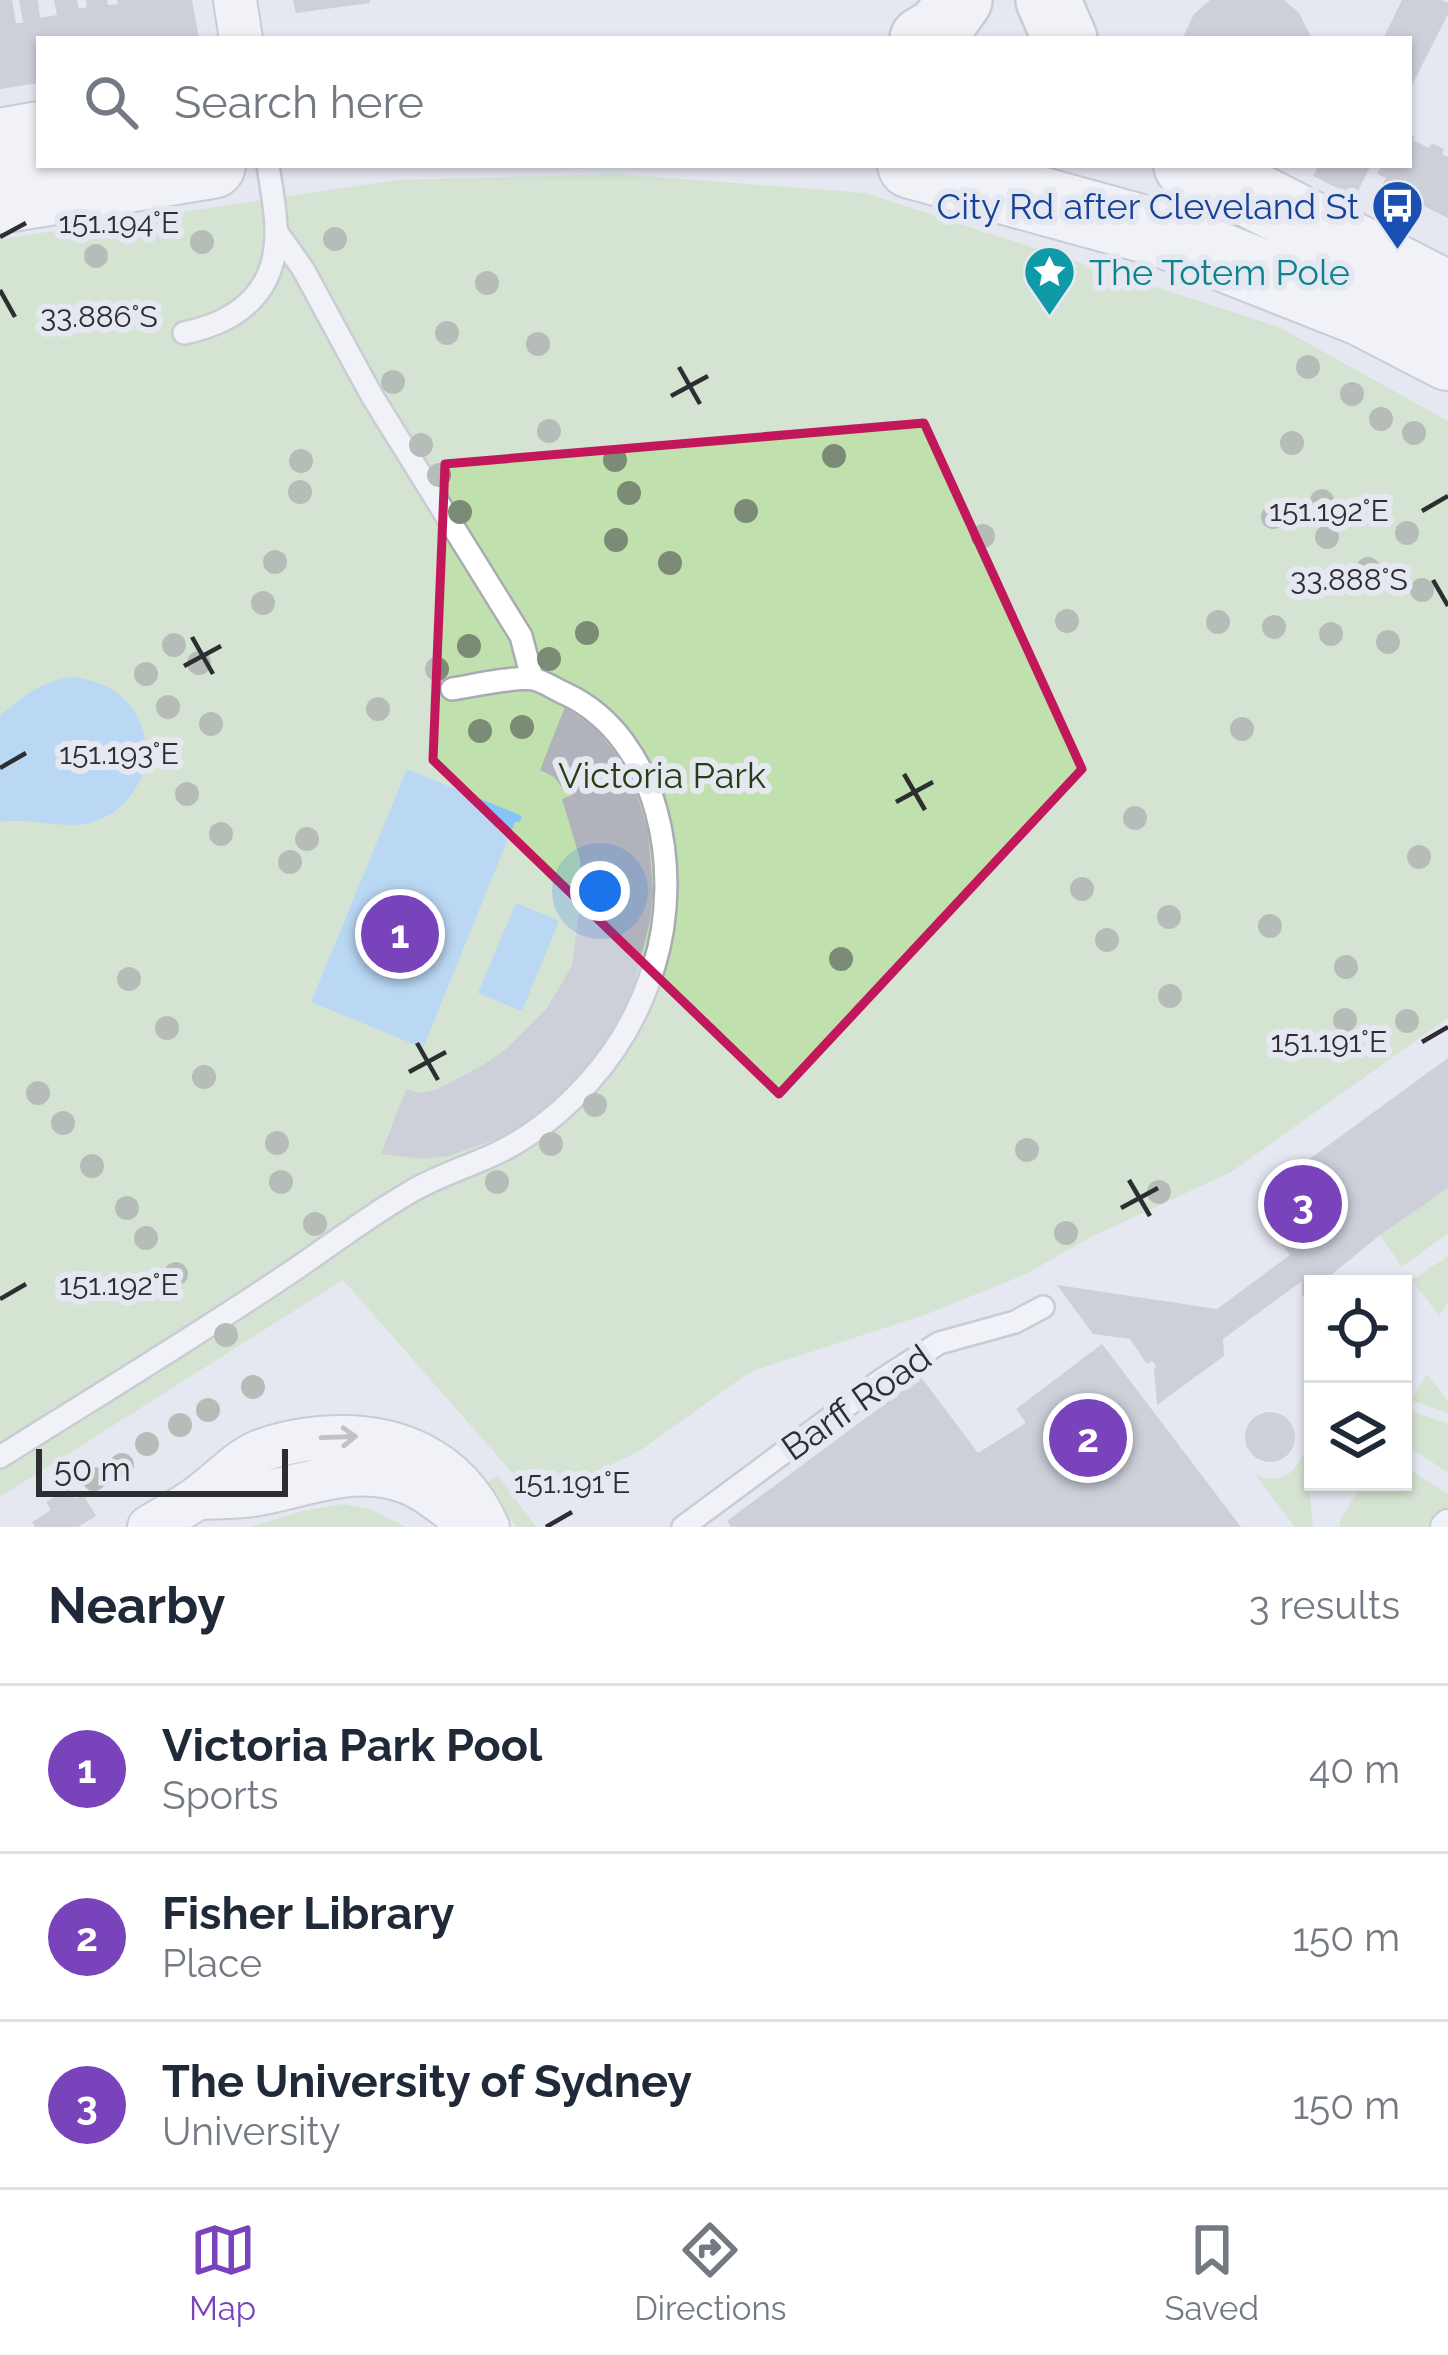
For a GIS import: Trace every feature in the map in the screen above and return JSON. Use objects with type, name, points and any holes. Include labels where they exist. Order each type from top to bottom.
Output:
[{"type":"highway","points":[[0,142],[36,136]]},
{"type":"highway","points":[[0,200],[194,168]]},
{"type":"highway","points":[[1194,168],[1448,296]]},
{"type":"highway","points":[[953,169],[1166,235],[1361,313],[1448,357]]},
{"type":"main road","points":[[927,36],[940,28],[960,0]]},
{"type":"main road","points":[[977,0],[979,36]]},
{"type":"main road","points":[[1020,0],[1022,36]]},
{"type":"main road","points":[[1048,0],[1064,36]]},
{"type":"street","points":[[235,0],[241,36]]},
{"type":"street","points":[[149,1527],[197,1498],[253,1454],[306,1439],[351,1435],[393,1442],[421,1454],[477,1503],[488,1527]]},
{"type":"street","points":[[197,1498],[254,1495],[314,1479],[370,1475],[408,1482],[473,1527]]},
{"type":"lane","points":[[184,333],[222,323],[249,303],[270,272],[276,231],[268,168]]},
{"type":"lane","points":[[276,231],[521,636],[532,679]]},
{"type":"lane","points":[[0,1457],[414,1189],[519,1142],[566,1106],[608,1059],[630,1024],[655,964],[663,922],[663,852],[645,777],[604,718],[579,700],[532,679],[452,689]]},
{"type":"lane","name":"Barff Road","points":[[683,1527],[939,1343],[1016,1322],[1043,1306]]},
{"type":"highlighted area","points":[[924,423],[1082,769],[779,1094],[433,760],[445,464]]},
{"type":"green space","name":"Victoria Park","points":[[618,174],[865,193],[1279,327],[1448,421],[1448,1018],[1231,1172],[1093,1236],[1024,1275],[927,1314],[750,1372],[641,1450],[537,1501],[343,1280],[0,1497],[0,239],[397,180]]},
{"type":"green space","points":[[1448,1184],[1448,1233],[1402,1267],[1380,1235]]},
{"type":"green space","points":[[1448,1256],[1448,1302],[1439,1316],[1412,1280]]},
{"type":"green space","points":[[1427,1374],[1448,1402],[1448,1413],[1412,1400]]},
{"type":"green space","points":[[1412,1411],[1448,1424],[1448,1472],[1412,1450]]},
{"type":"green space","points":[[1301,1457],[1313,1527],[1295,1527],[1255,1474],[1282,1477]]},
{"type":"green space","points":[[1412,1471],[1448,1494],[1448,1520],[1438,1527],[1340,1527],[1358,1491],[1412,1491]]},
{"type":"green space","points":[[498,1475],[536,1527],[516,1527],[485,1485]]},
{"type":"green space","points":[[343,1504],[373,1510],[406,1527],[250,1527],[303,1511]]},
{"type":"water","points":[[73,677],[107,687],[131,707],[145,741],[141,777],[120,807],[91,823],[0,822],[0,716],[34,690]]},
{"type":"water","points":[[407,769],[522,816],[515,822],[423,1048],[311,1002]]},
{"type":"water","points":[[516,903],[559,921],[522,1011],[478,993]]},
{"type":"building","points":[[0,0],[12,0],[16,23],[23,23],[19,0],[38,0],[40,18],[57,15],[54,0],[77,0],[79,9],[87,7],[86,0],[107,0],[108,5],[118,4],[117,0],[192,0],[198,36],[36,36],[36,83],[0,89]]},
{"type":"building","points":[[293,0],[370,0],[370,3],[296,13]]},
{"type":"building","points":[[1210,0],[1284,0],[1299,13],[1310,36],[1183,36],[1194,14]]},
{"type":"building","points":[[1402,0],[1448,3],[1448,14],[1412,85],[1412,36],[1384,36]]},
{"type":"building","points":[[1412,136],[1429,148],[1432,143],[1444,149],[1448,218],[1412,200],[1415,194],[1400,186],[1393,201],[1378,193],[1386,178],[1377,174],[1380,168],[1412,168]]},
{"type":"building","points":[[1317,168],[1370,168],[1355,197],[1313,176]]},
{"type":"building","points":[[565,707],[595,728],[625,765],[589,779],[592,787],[630,772],[648,831],[653,891],[633,988],[598,1053],[554,1102],[529,1121],[502,1137],[448,1156],[424,1159],[381,1154],[406,1089],[436,1090],[506,1049],[547,1008],[572,966],[582,890],[580,859],[562,799],[572,795],[569,788],[564,790],[540,770]]},
{"type":"building","points":[[1448,1058],[1448,1188],[1331,1275],[1304,1275],[1304,1296],[1302,1281],[1223,1339],[1224,1356],[1157,1405],[1152,1361],[1147,1364],[1130,1339],[1093,1334],[1057,1285],[1217,1309],[1290,1255],[1277,1239],[1297,1223],[1279,1197],[1264,1192]]},
{"type":"building","points":[[1102,1344],[1241,1527],[731,1527],[727,1521],[921,1377],[978,1453],[1026,1423],[1016,1409]]},
{"type":"building","points":[[1270,1412],[1287,1420],[1295,1437],[1287,1454],[1270,1462],[1253,1454],[1245,1437],[1253,1420]]},
{"type":"building","points":[[68,1489],[75,1499],[83,1494],[96,1516],[78,1527],[35,1527],[32,1522],[51,1510],[46,1502]]},
{"type":"place","name":"City Rd after Cleveland St","points":[[1398,252]]},
{"type":"place","name":"The Totem Pole","points":[[1050,318]]},
{"type":"place","name":"Victoria Park Pool","points":[[400,934]]},
{"type":"place","name":"The University of Sydney","points":[[1303,1204]]},
{"type":"place","name":"Fisher Library","points":[[1088,1438]]}]
